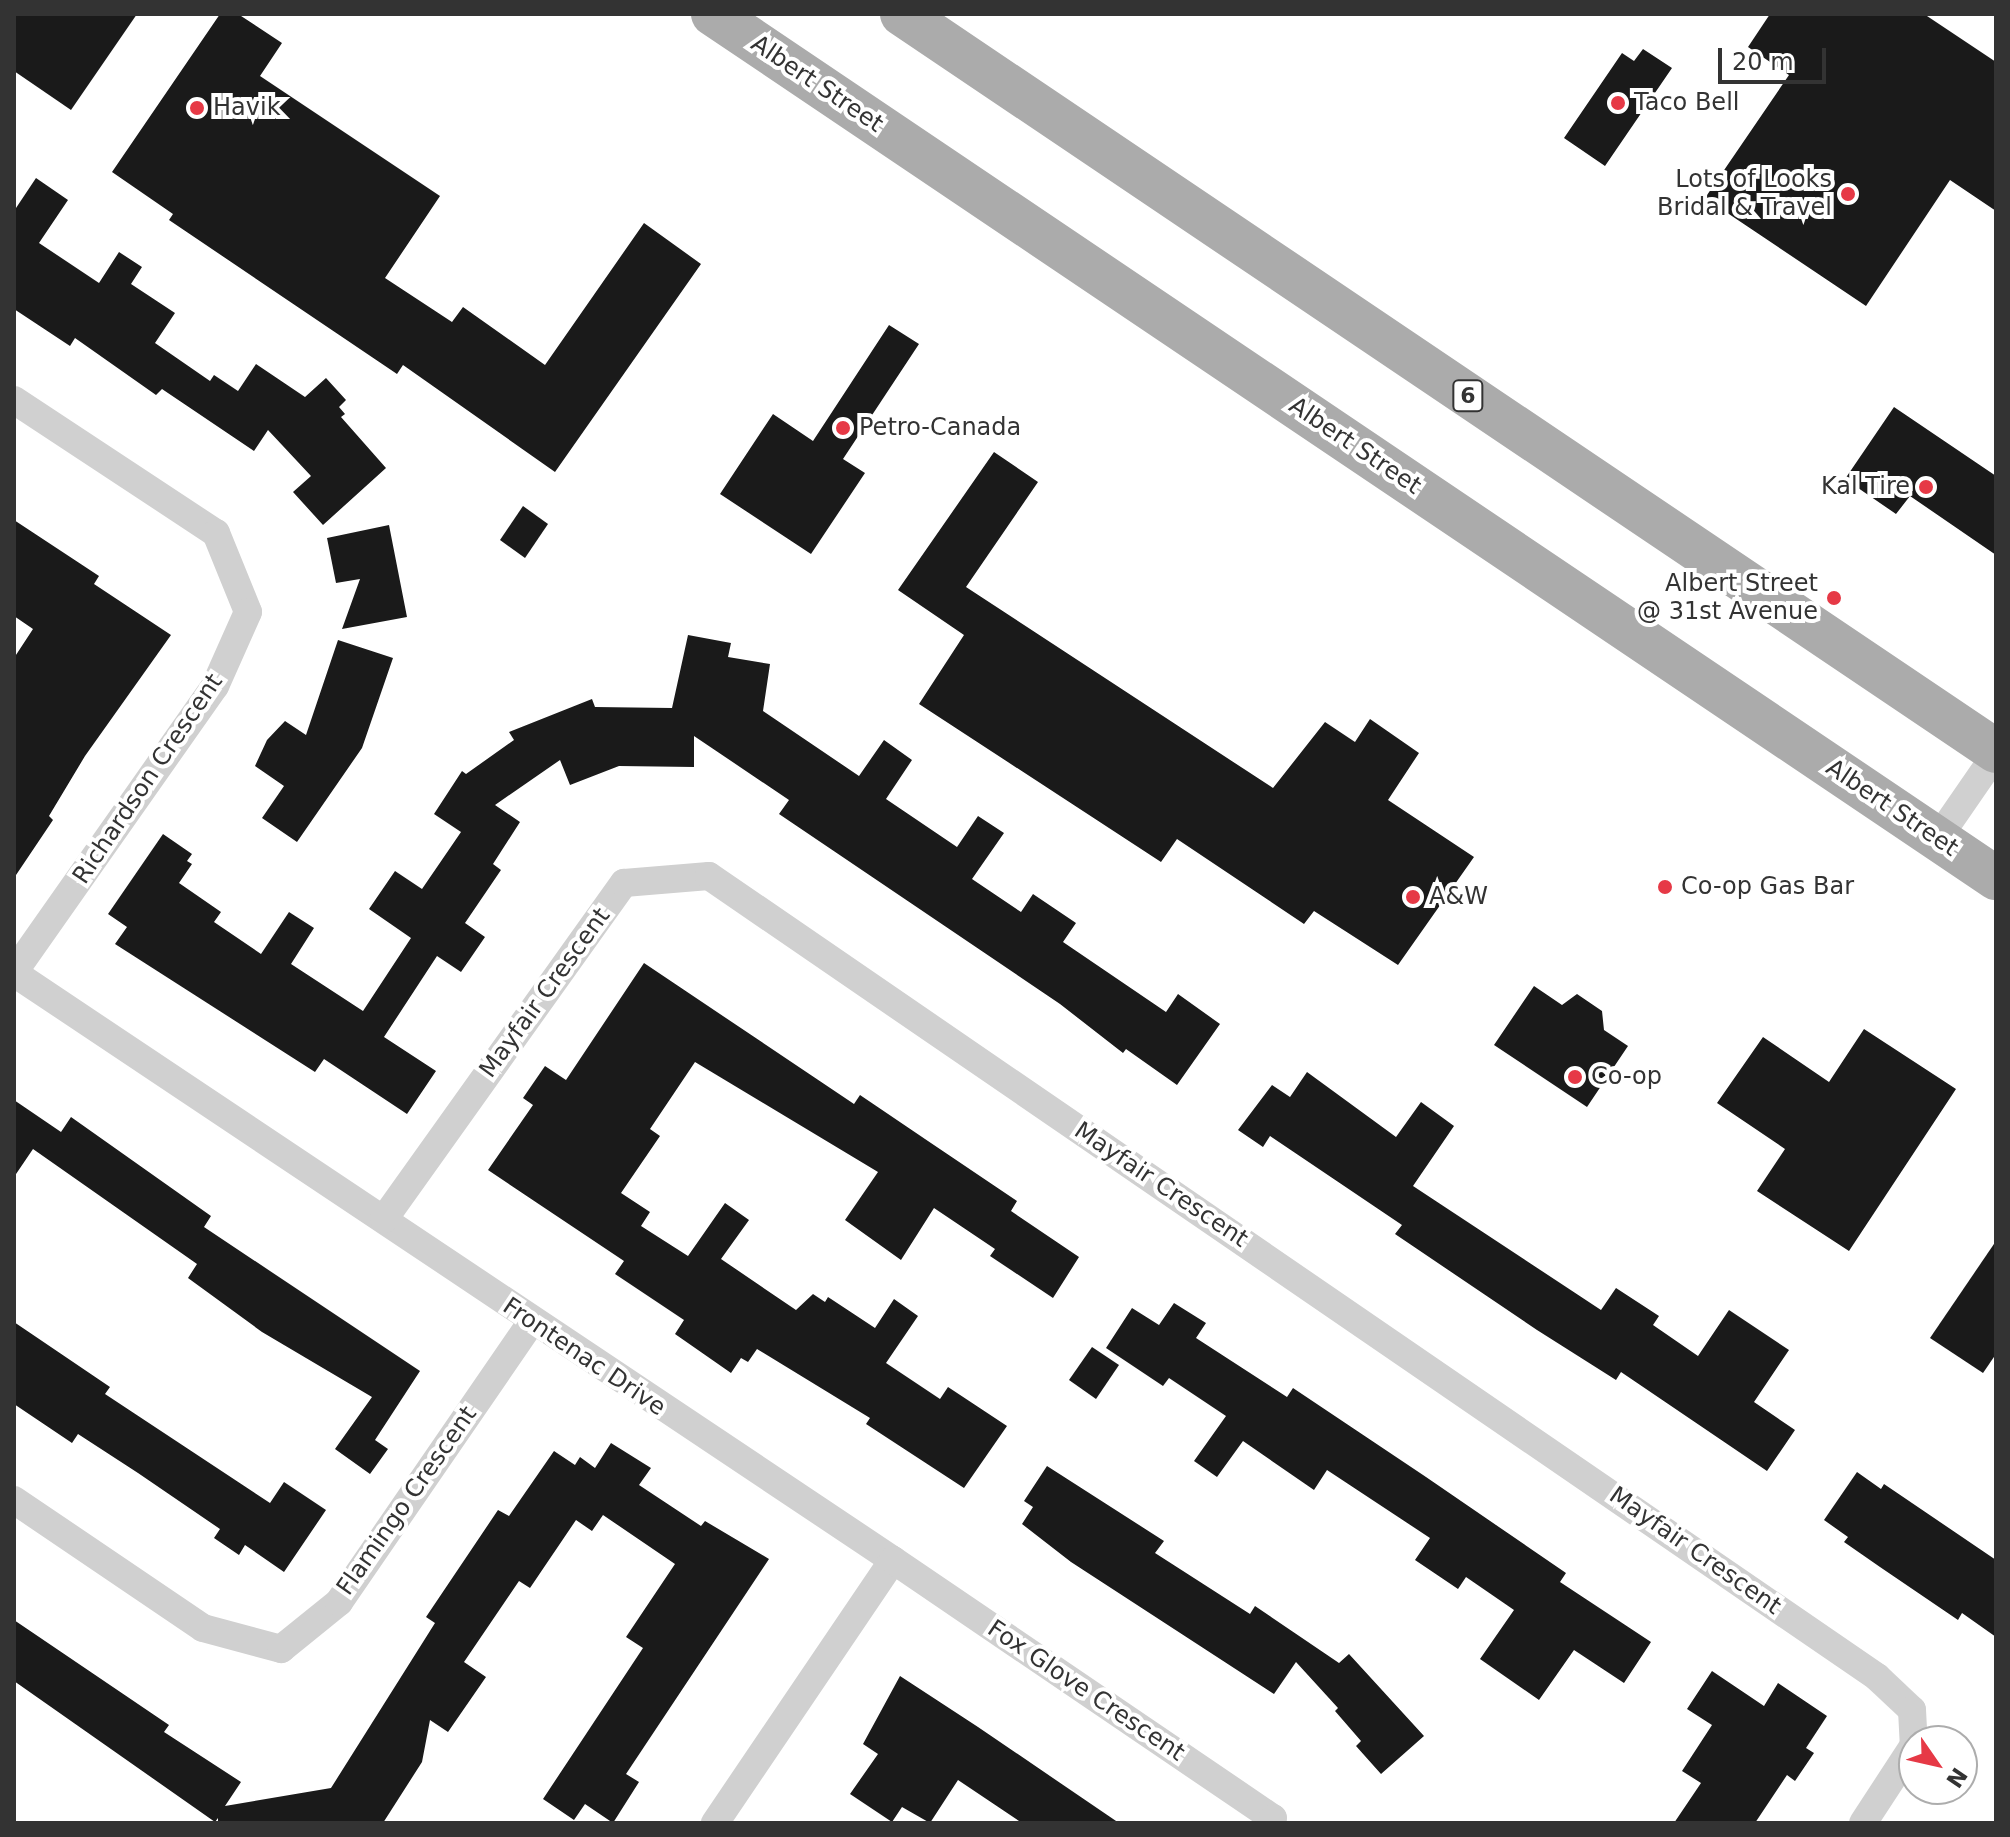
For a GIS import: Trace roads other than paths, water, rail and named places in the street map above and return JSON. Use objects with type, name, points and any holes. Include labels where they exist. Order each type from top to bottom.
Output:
[{"type":"main road","name":"Albert Street","points":[[713,14],[1996,878]]},
{"type":"main road","name":"6","points":[[902,14],[1996,752]]},
{"type":"street","name":"Richardson Crescent","points":[[14,400],[216,533],[248,612],[215,686],[14,972]]},
{"type":"street","points":[[1938,838],[1996,752]]},
{"type":"street","name":"Mayfair Crescent","points":[[384,1219],[624,883],[709,876],[1877,1677],[1912,1710],[1914,1745],[1863,1823]]},
{"type":"street","name":"Frontenac Drive","points":[[14,972],[384,1219],[531,1323],[893,1560]]},
{"type":"street","name":"Flamingo Crescent","points":[[14,1500],[203,1628],[281,1649],[339,1602],[531,1323]]},
{"type":"street","points":[[715,1823],[893,1560]]},
{"type":"street","name":"Fox Glove Crescent","points":[[893,1560],[1273,1818],[1270,1823]]},
{"type":"place","name":"Taco Bell","points":[[1618,103]]},
{"type":"place","name":"Havik","points":[[197,108]]},
{"type":"place","name":"Lots of Looks Bridal & Travel","points":[[1848,194]]},
{"type":"place","name":"Petro-Canada","points":[[843,428]]},
{"type":"place","name":"Kal Tire","points":[[1926,487]]},
{"type":"place","name":"Albert Street @ 31st Avenue","points":[[1834,598]]},
{"type":"place","name":"Co-op Gas Bar","points":[[1665,887]]},
{"type":"place","name":"A&W","points":[[1413,897]]},
{"type":"place","name":"Co-op","points":[[1575,1077]]}]
